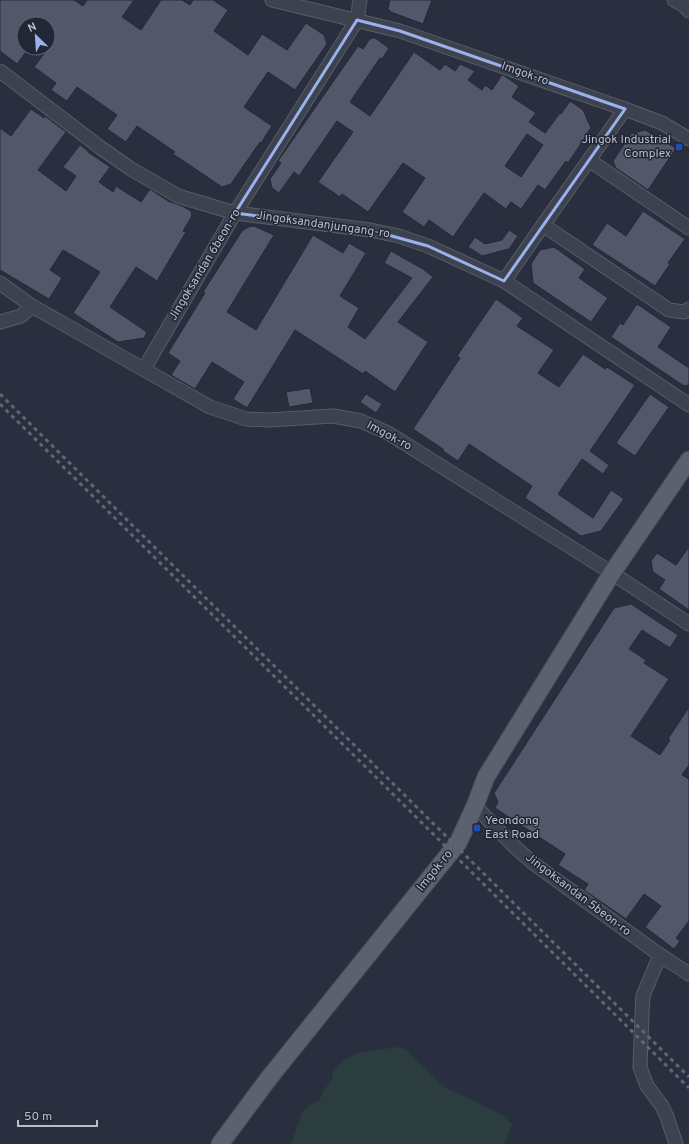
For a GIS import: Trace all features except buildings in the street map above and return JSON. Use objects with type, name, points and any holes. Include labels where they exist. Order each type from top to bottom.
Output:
[{"type":"main road","name":"Imgok-ro","points":[[220,1144],[269,1078],[458,843],[486,777],[612,573],[689,460]]},
{"type":"street","points":[[272,0],[357,20]]},
{"type":"street","name":"Jingoksandan 6beon-ro","points":[[144,369],[235,213],[357,20],[360,0]]},
{"type":"street","points":[[674,0],[683,5],[689,11]]},
{"type":"street","name":"Imgok-ro","points":[[357,20],[400,31],[625,109],[662,123],[689,139]]},
{"type":"street","name":"Jingoksandanjungang-ro","points":[[0,71],[101,148],[131,169],[178,196],[235,213],[370,230],[399,236],[428,246],[504,281],[689,404]]},
{"type":"street","points":[[504,281],[625,109]]},
{"type":"street","points":[[589,160],[689,228]]},
{"type":"street","points":[[543,225],[669,310],[684,312],[689,310]]},
{"type":"street","points":[[0,283],[32,306],[144,369]]},
{"type":"street","points":[[0,322],[20,316],[32,306]]},
{"type":"street","name":"Imgok-ro","points":[[144,369],[210,407],[246,419],[269,420],[333,416],[361,421],[368,424],[388,433],[612,573]]},
{"type":"street","points":[[612,573],[689,624]]},
{"type":"street","name":"Jingoksandan 5beon-ro","points":[[475,806],[515,847],[532,862],[660,955],[689,974]]},
{"type":"street","points":[[660,955],[643,996],[640,1067],[647,1086],[662,1106],[676,1144]]},
{"type":"highlighted area","points":[[357,20],[400,31],[625,109],[504,281],[428,246],[370,230],[235,213]]},
{"type":"shaded area","points":[[397,1047],[405,1049],[444,1087],[501,1114],[512,1124],[504,1144],[291,1144],[302,1113],[307,1107],[320,1100],[322,1093],[332,1079],[333,1071],[344,1060],[358,1053]]},
{"type":"railway","points":[[0,394],[689,1077]]},
{"type":"railway","points":[[0,404],[689,1088]]},
{"type":"place","name":"Jingok Industrial Complex","points":[[679,147]]},
{"type":"place","name":"Yeondong East Road","points":[[477,828]]}]
